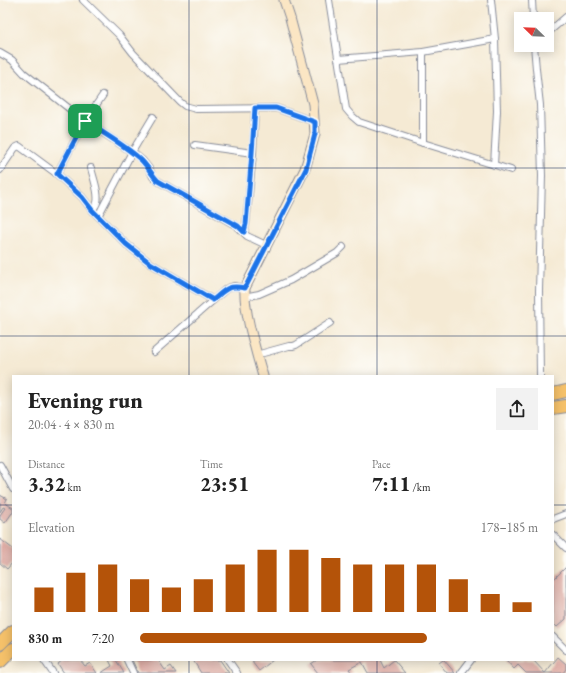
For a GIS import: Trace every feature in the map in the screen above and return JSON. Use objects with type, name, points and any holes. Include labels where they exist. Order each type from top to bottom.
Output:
[{"type":"highway","points":[[554,394],[566,391]]},
{"type":"highway","points":[[554,408],[566,406]]},
{"type":"highway","points":[[0,644],[12,632]]},
{"type":"highway","points":[[0,662],[12,650]]},
{"type":"street","points":[[83,0],[185,106],[196,110],[276,108],[315,122]]},
{"type":"street","points":[[262,375],[246,310],[244,293],[266,245],[306,169],[315,134],[313,104],[284,0]]},
{"type":"street","points":[[329,0],[346,109],[352,116],[359,122],[511,170]]},
{"type":"street","points":[[491,0],[495,39],[497,111],[494,164]]},
{"type":"street","points":[[532,0],[533,12]]},
{"type":"street","points":[[554,28],[566,17]]},
{"type":"street","points":[[338,59],[423,52],[495,39]]},
{"type":"street","points":[[423,52],[423,143]]},
{"type":"street","points":[[535,52],[540,105],[542,176],[539,291],[540,375]]},
{"type":"street","points":[[0,53],[12,60],[24,73],[85,121],[142,160],[150,170],[153,177],[158,181],[238,226],[247,236],[266,245]]},
{"type":"street","points":[[57,174],[85,121],[103,94]]},
{"type":"street","points":[[244,232],[246,224],[255,108]]},
{"type":"street","points":[[98,216],[132,152],[153,117]]},
{"type":"street","points":[[0,170],[15,148],[19,146],[57,174],[82,197],[92,210],[126,244],[150,263],[213,300]]},
{"type":"street","points":[[195,146],[252,153]]},
{"type":"street","points":[[91,168],[98,193],[97,205],[92,210]]},
{"type":"street","points":[[154,352],[226,289],[234,286],[244,293],[259,294],[291,280],[337,253],[343,247]]},
{"type":"street","points":[[256,355],[296,345],[330,323]]},
{"type":"street","points":[[0,465],[12,487]]},
{"type":"street","points":[[554,519],[566,514]]},
{"type":"street","points":[[554,536],[566,548]]},
{"type":"street","points":[[554,638],[566,650]]},
{"type":"street","points":[[45,661],[53,673]]},
{"type":"street","points":[[127,661],[133,673]]},
{"type":"street","points":[[229,661],[237,673]]},
{"type":"street","points":[[461,673],[470,661]]},
{"type":"building","points":[[0,495],[7,499],[5,503],[12,507],[12,513],[5,523],[0,519],[0,515],[5,508],[3,507],[0,512]]},
{"type":"building","points":[[0,539],[12,548],[12,563],[7,569],[0,563]]},
{"type":"building","points":[[566,567],[566,619],[557,627],[554,624],[554,579]]},
{"type":"building","points":[[558,657],[566,664],[566,669],[563,673],[545,673]]},
{"type":"building","points":[[62,661],[81,661],[85,666],[90,663],[97,673],[64,673],[58,664]]},
{"type":"building","points":[[110,661],[117,661],[124,673],[101,673],[112,666]]},
{"type":"building","points":[[132,661],[159,661],[165,670],[171,666],[176,673],[138,673]]},
{"type":"building","points":[[194,661],[221,661],[229,673],[201,673]]},
{"type":"building","points":[[254,661],[272,661],[259,671],[252,662]]},
{"type":"building","points":[[316,661],[380,661],[384,668],[395,661],[405,673],[368,673],[362,662],[349,669],[352,673],[318,673],[311,664]]},
{"type":"building","points":[[445,661],[455,673],[447,673],[439,663]]},
{"type":"building","points":[[507,661],[534,661],[545,673],[526,673],[518,665],[514,669]]},
{"type":"route","points":[[255,108],[276,108],[315,122],[315,134],[306,169],[245,288],[234,286],[226,289],[213,300],[150,263],[126,244],[92,210],[82,197],[57,174],[85,121],[142,160],[150,170],[153,177],[158,181],[238,226],[244,232],[246,224],[255,108]]}]
